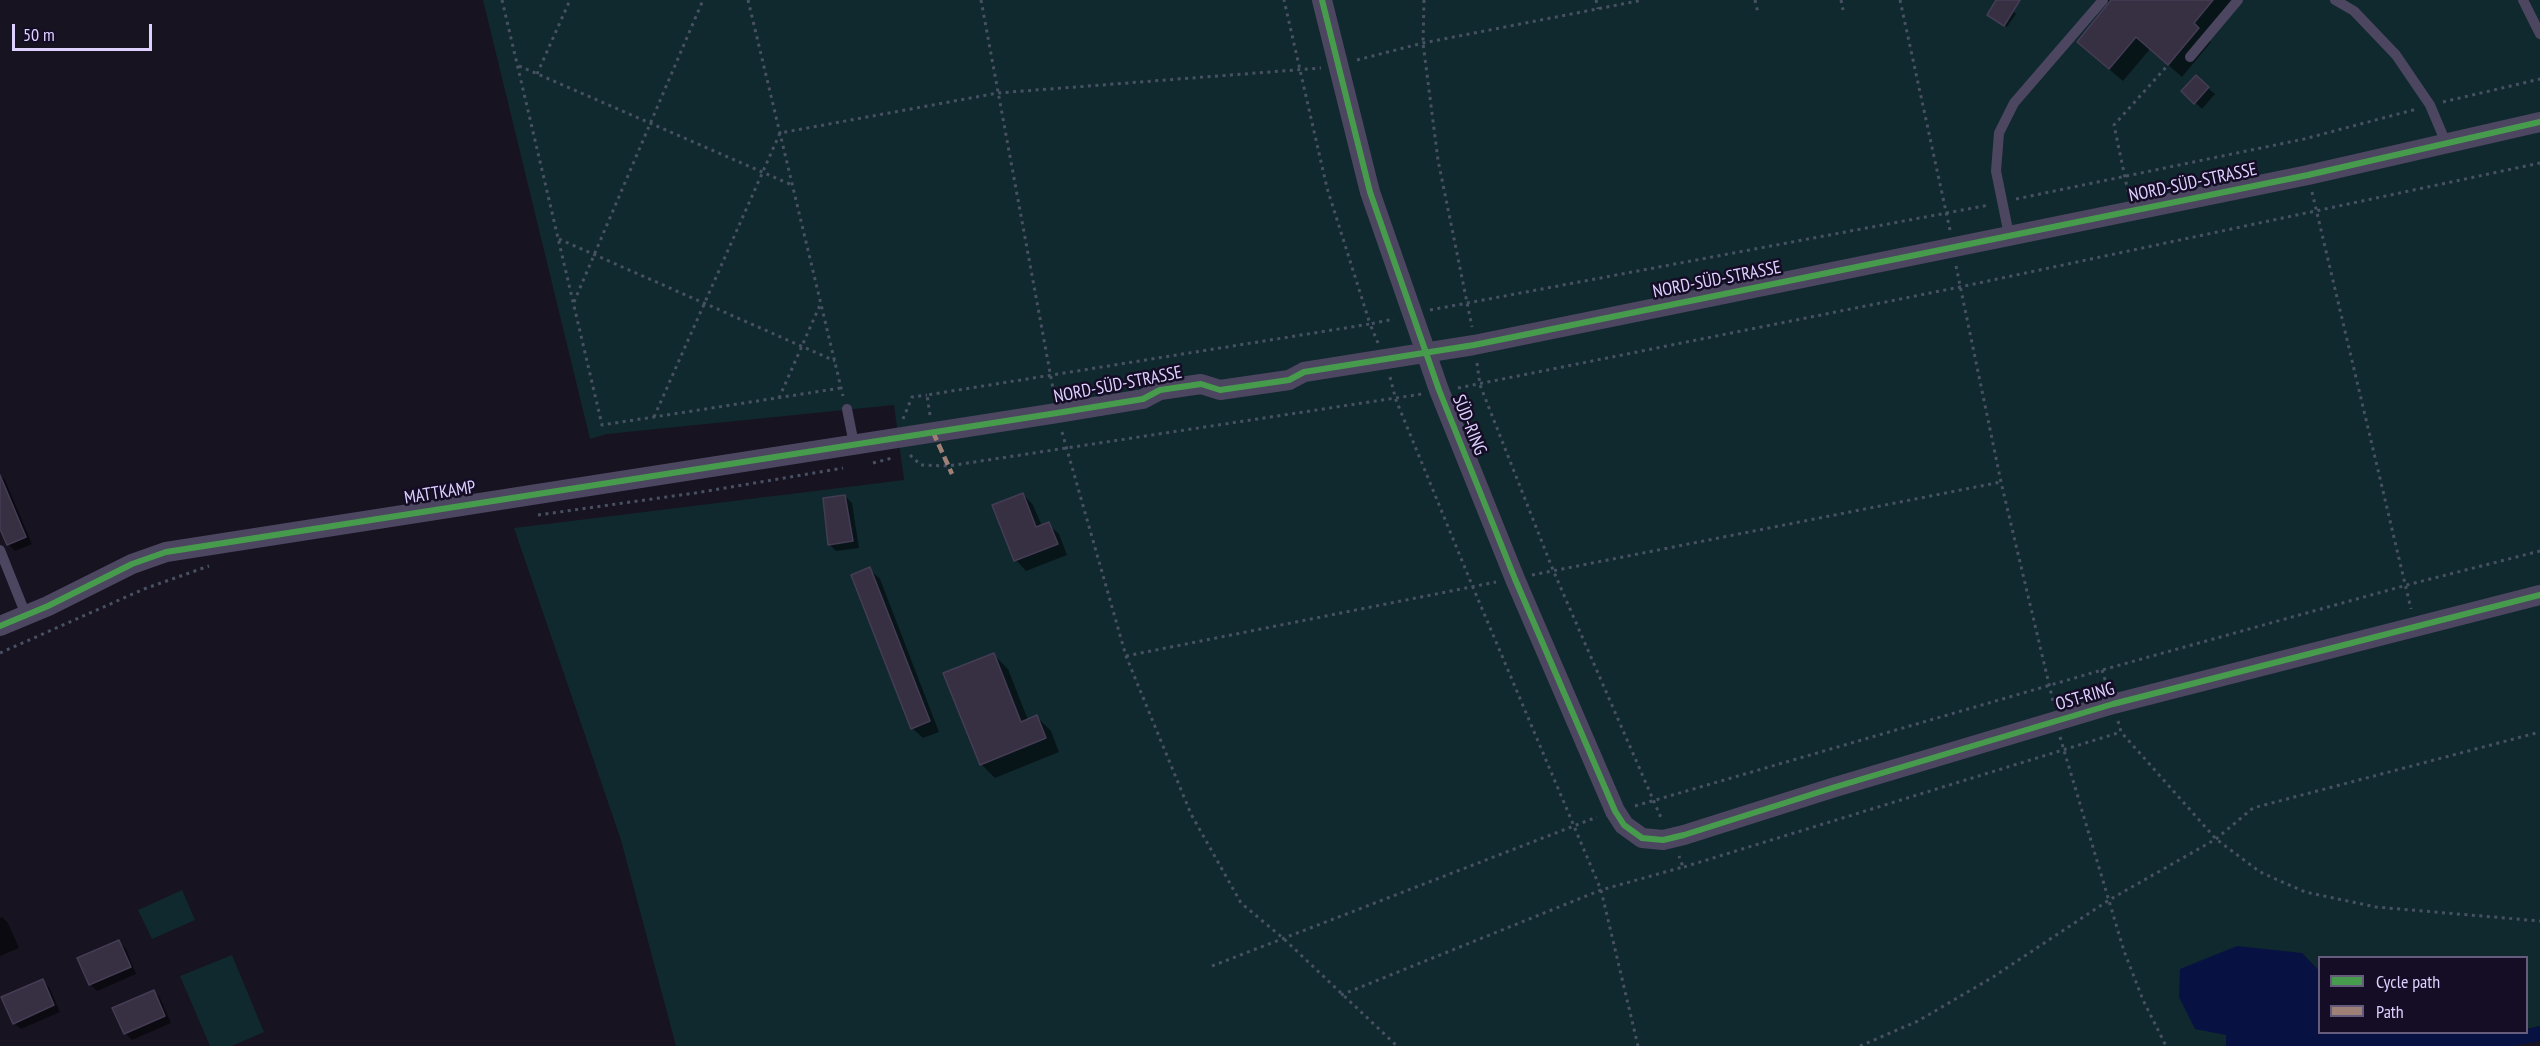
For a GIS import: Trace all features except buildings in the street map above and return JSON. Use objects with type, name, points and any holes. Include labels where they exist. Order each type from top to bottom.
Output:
[{"type":"street","name":"SÜD-RING","points":[[1322,0],[1336,65],[1370,192],[1439,390],[1515,579],[1615,812],[1624,825],[1642,838]]},
{"type":"street","name":"NORD-SÜD-STRASSE","points":[[898,444],[933,432],[1143,399],[1160,390],[1201,384],[1220,390],[1289,380],[1304,372],[1426,353],[2308,175],[2540,122]]},
{"type":"street","name":"MATTKAMP","points":[[0,626],[132,564],[166,552],[854,444],[898,444]]},
{"type":"street","name":"OST-RING","points":[[1642,838],[1663,840],[1684,835],[2112,704],[2414,625],[2540,595]]},
{"type":"lane","points":[[2009,236],[1996,171],[1999,133],[2014,103],[2103,0]]},
{"type":"lane","points":[[2190,57],[2238,0]]},
{"type":"lane","points":[[2335,0],[2354,11],[2396,55],[2430,105],[2446,143]]},
{"type":"lane","points":[[2523,0],[2540,34]]},
{"type":"lane","points":[[847,409],[854,444]]},
{"type":"lane","points":[[0,550],[26,615]]},
{"type":"path","points":[[502,0],[602,425],[841,388],[748,0]]},
{"type":"path","points":[[537,74],[570,0]]},
{"type":"path","points":[[574,302],[703,0]]},
{"type":"path","points":[[981,0],[1057,413],[1126,656],[1191,814],[1241,903],[1284,939],[1397,1046]]},
{"type":"path","points":[[1284,0],[1327,188],[1370,324],[1384,358],[1396,400],[1601,890],[1638,1046]]},
{"type":"path","points":[[1596,0],[1598,9]]},
{"type":"path","points":[[780,133],[998,93],[1299,72],[1423,44],[1643,0]]},
{"type":"path","points":[[1755,0],[1758,13]]},
{"type":"path","points":[[1841,0],[1843,10]]},
{"type":"path","points":[[1899,0],[1947,213],[1960,287],[2001,482],[2051,686],[2063,749],[2124,951],[2143,1000],[2166,1046]]},
{"type":"path","points":[[2132,211],[2114,125],[2168,65]]},
{"type":"path","points":[[519,66],[792,185]]},
{"type":"path","points":[[933,432],[927,395],[1370,324],[1468,301],[1947,213],[2304,139],[2430,105],[2540,79]]},
{"type":"path","points":[[654,417],[780,133]]},
{"type":"path","points":[[948,465],[1396,400],[1439,390],[1480,385],[1960,287],[2540,163]]},
{"type":"path","points":[[2308,175],[2407,585],[2414,625]]},
{"type":"path","points":[[559,239],[835,361]]},
{"type":"path","points":[[778,398],[820,303]]},
{"type":"path","points":[[869,464],[891,460],[898,444]]},
{"type":"path","points":[[537,515],[695,494],[846,467]]},
{"type":"path","points":[[1126,656],[1472,585],[1515,579],[2001,482]]},
{"type":"path","points":[[1212,966],[1573,825],[2102,670],[2407,585],[2540,551]]},
{"type":"path","points":[[0,653],[144,589],[213,565]]},
{"type":"path","points":[[2102,670],[2121,732],[2216,838],[2260,873],[2305,892],[2376,907],[2540,921]]},
{"type":"path","points":[[1683,867],[2121,732]]},
{"type":"path","points":[[1860,1046],[1937,1010],[1993,977],[2109,900],[2216,838],[2253,808],[2540,732]]},
{"type":"green space","points":[[483,0],[2540,0],[2540,1026],[2528,1029],[2528,956],[2318,956],[2318,970],[2302,953],[2227,1035],[2226,1046],[676,1046],[621,840],[514,528],[904,480],[894,405],[607,434],[590,439]]},
{"type":"green space","points":[[182,890],[195,920],[152,939],[138,910]]},
{"type":"green space","points":[[232,955],[264,1032],[232,1046],[210,1046],[180,976]]},
{"type":"shaded area","points":[[2237,946],[2302,953],[2318,970],[2318,1034],[2528,1034],[2528,1029],[2540,1026],[2540,1041],[2514,1046],[2226,1046],[2226,1035],[2195,1029],[2179,997],[2180,969]]},
{"type":"marked path","points":[[933,432],[952,474]]},
{"type":"cycle path","points":[[1322,0],[1370,192],[1439,390],[1515,579],[1615,811],[1624,825],[1642,838],[1663,840],[1684,835],[2113,704],[2540,595]]},
{"type":"cycle path","points":[[0,626],[48,606],[132,564],[166,552],[1143,399],[1160,390],[1201,384],[1220,390],[1289,380],[1304,372],[1474,345],[2308,175],[2540,122]]}]
